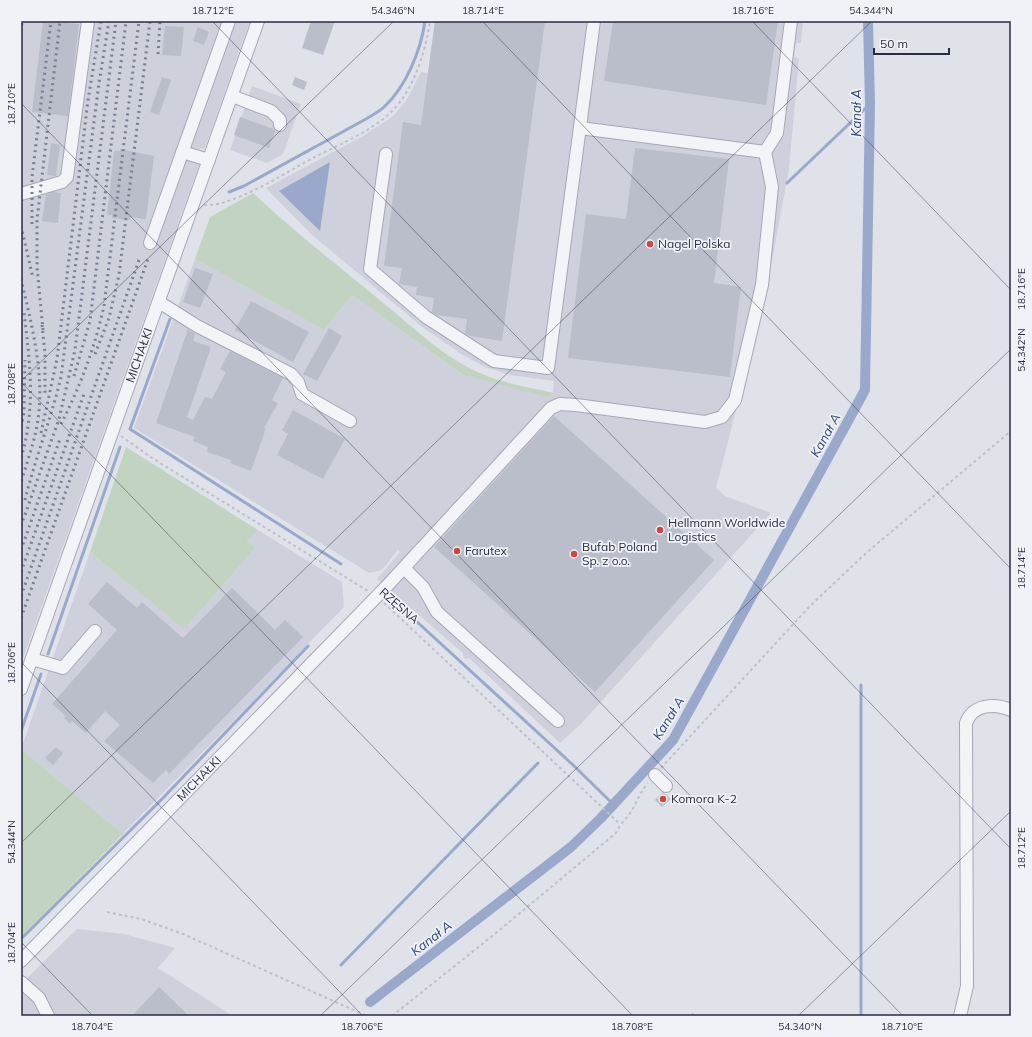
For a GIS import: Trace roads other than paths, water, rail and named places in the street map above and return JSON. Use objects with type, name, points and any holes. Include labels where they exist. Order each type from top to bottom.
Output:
[{"type":"street","points":[[21,194],[62,182],[67,177],[88,21]]},
{"type":"street","points":[[150,243],[229,21]]},
{"type":"street","name":"MICHAŁKI","points":[[21,689],[258,21]]},
{"type":"street","points":[[386,154],[370,269],[426,317],[494,361],[548,368],[594,21]]},
{"type":"street","points":[[580,128],[765,152],[777,133],[790,21]]},
{"type":"street","points":[[232,96],[271,111],[280,120],[280,125]]},
{"type":"street","points":[[182,152],[209,160]]},
{"type":"street","name":"MICHAŁKI","points":[[21,961],[377,597],[551,408],[560,404],[705,422],[722,417],[735,400],[762,285],[772,186],[765,152]]},
{"type":"street","points":[[158,302],[197,326],[291,374],[298,382],[302,394],[350,421]]},
{"type":"street","points":[[404,568],[423,587],[437,612],[558,721]]},
{"type":"street","points":[[32,659],[63,668],[95,631]]},
{"type":"street","points":[[960,1016],[967,986],[966,722],[973,711],[979,707],[1002,707],[1011,710]]},
{"type":"street","points":[[655,775],[666,786]]},
{"type":"street","points":[[21,982],[39,998],[48,1016]]},
{"type":"water","points":[[330,162],[320,231],[279,191]]},
{"type":"waterway","points":[[229,192],[244,186],[382,109],[392,99],[406,79],[420,44],[425,21]]},
{"type":"waterway","name":"Kanał A","points":[[370,1002],[571,847],[600,819],[673,740],[865,390],[870,104],[868,21]]},
{"type":"waterway","points":[[787,183],[870,104]]},
{"type":"waterway","points":[[170,319],[130,429],[341,564]]},
{"type":"waterway","points":[[48,654],[120,447]]},
{"type":"waterway","points":[[415,620],[572,764],[613,804]]},
{"type":"waterway","points":[[23,937],[163,798],[308,646]]},
{"type":"waterway","points":[[21,731],[41,674]]},
{"type":"waterway","points":[[861,685],[861,1016]]},
{"type":"waterway","points":[[341,965],[538,763]]},
{"type":"railway","points":[[21,31],[22,21]]},
{"type":"railway","points":[[32,224],[32,177],[51,21]]},
{"type":"railway","points":[[43,330],[37,267],[37,220],[60,21]]},
{"type":"railway","points":[[41,433],[57,359],[88,100],[101,21]]},
{"type":"railway","points":[[25,500],[61,377],[99,83],[109,21]]},
{"type":"railway","points":[[21,526],[59,419],[75,350],[116,21]]},
{"type":"railway","points":[[74,376],[90,321],[126,21]]},
{"type":"railway","points":[[61,424],[86,366],[96,337],[104,306],[139,21]]},
{"type":"railway","points":[[95,354],[109,318],[119,275],[150,21]]},
{"type":"railway","points":[[158,54],[160,21]]},
{"type":"railway","points":[[21,226],[33,278]]},
{"type":"railway","points":[[21,618],[149,256]]},
{"type":"railway","points":[[21,596],[139,260]]},
{"type":"railway","points":[[21,279],[38,361],[40,394],[36,429],[21,482]]},
{"type":"railway","points":[[21,458],[26,440],[30,404],[30,367],[24,313]]},
{"type":"railway","points":[[42,325],[45,353],[45,395]]},
{"type":"railway","points":[[21,427],[24,412],[25,360]]},
{"type":"railway","points":[[21,572],[85,391]]},
{"type":"railway","points":[[21,550],[60,439]]},
{"type":"place","name":"Nagel Polska","points":[[650,244]]},
{"type":"place","name":"Hellmann Worldwide Logistics","points":[[660,530]]},
{"type":"place","name":"Farutex","points":[[457,551]]},
{"type":"place","name":"Bufab Poland Sp. z o.o.","points":[[574,554]]},
{"type":"place","name":"Komora K-2","points":[[663,799]]}]
